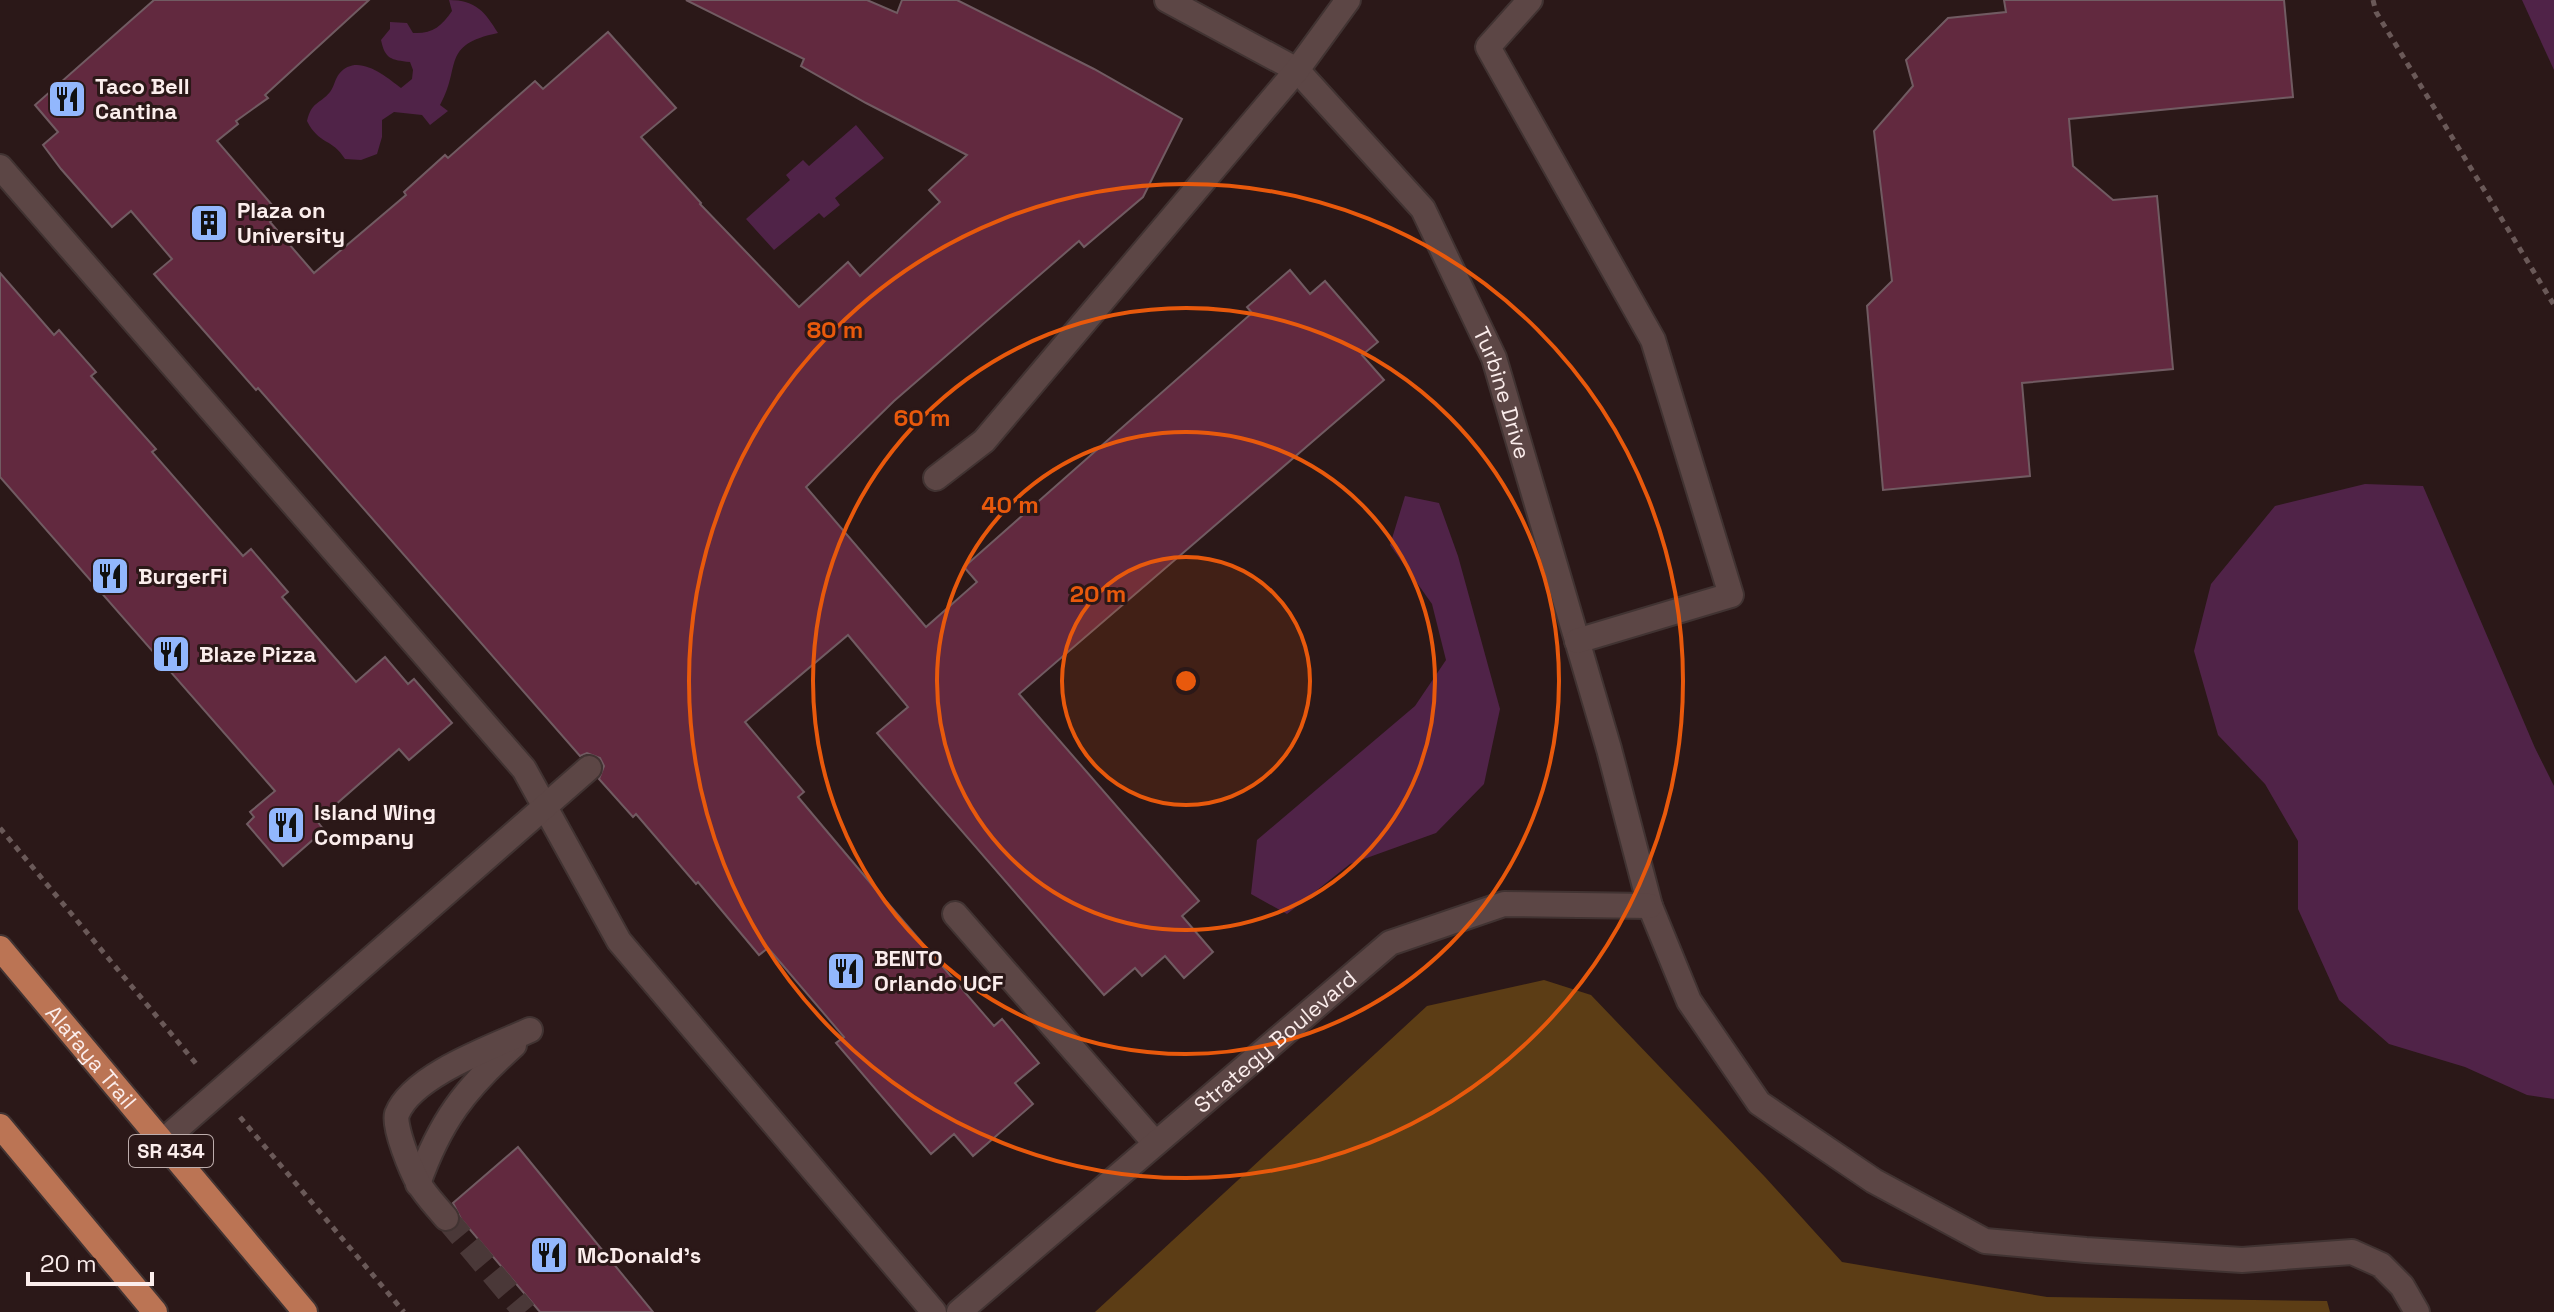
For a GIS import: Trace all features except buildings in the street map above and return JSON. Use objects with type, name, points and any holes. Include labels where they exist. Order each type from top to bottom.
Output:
[{"type":"main road","name":"Alafaya Trail","points":[[0,948],[305,1312]]},
{"type":"main road","points":[[0,1126],[155,1312]]},
{"type":"street","name":"Turbine Drive","points":[[1167,0],[1297,70],[1423,209],[1494,358],[1609,749],[1650,906],[1689,1001],[1759,1103],[1874,1181],[1985,1241],[2242,1260],[2352,1252],[2381,1265],[2402,1286],[2417,1312]]},
{"type":"street","points":[[936,478],[984,441],[1297,70],[1348,0]]},
{"type":"street","points":[[1530,0],[1488,47],[1653,340],[1731,595],[1577,641]]},
{"type":"street","points":[[0,167],[524,769],[625,949],[934,1312]]},
{"type":"street","points":[[163,1141],[589,768]]},
{"type":"street","name":"Strategy Boulevard","points":[[959,1312],[1390,943],[1504,904],[1650,906]]},
{"type":"street","points":[[955,914],[1155,1143]]},
{"type":"street","points":[[418,1184],[439,1130],[460,1100],[487,1068],[530,1030],[448,1067],[411,1096],[397,1115],[397,1130],[418,1184],[446,1218]]},
{"type":"path","points":[[2373,0],[2376,12],[2554,305]]},
{"type":"shaded area","points":[[449,0],[466,2],[479,9],[498,33],[480,38],[460,51],[440,105],[448,111],[430,125],[422,115],[394,112],[382,120],[382,137],[377,154],[361,160],[345,159],[312,129],[307,121],[311,110],[330,92],[339,74],[354,65],[371,68],[401,88],[412,79],[413,70],[410,62],[394,59],[385,51],[381,40],[390,29],[390,22],[407,23],[413,33],[431,31],[452,11]]},
{"type":"shaded area","points":[[2522,0],[2554,0],[2554,70]]},
{"type":"shaded area","points":[[856,125],[884,158],[835,198],[840,205],[824,218],[819,213],[774,250],[746,219],[790,180],[786,175],[803,160],[809,166]]},
{"type":"shaded area","points":[[2365,484],[2423,486],[2554,786],[2554,1099],[2527,1095],[2465,1067],[2389,1044],[2339,1000],[2298,909],[2298,841],[2265,784],[2218,735],[2194,651],[2211,584],[2275,506]]},
{"type":"shaded area","points":[[1405,496],[1439,503],[1458,556],[1500,709],[1484,784],[1436,833],[1350,864],[1287,914],[1251,894],[1257,840],[1415,706],[1446,660],[1432,604],[1390,545]]},
{"type":"shaded area","points":[[1544,980],[1591,995],[1842,1262],[2047,1297],[2327,1301],[2330,1312],[1095,1312],[1427,1006]]},
{"type":"tunnel","points":[[446,1218],[525,1312]]},
{"type":"place","name":"Taco Bell Cantina","points":[[67,99]]},
{"type":"place","name":"Plaza on University","points":[[209,223]]},
{"type":"place","name":"BurgerFi","points":[[110,576]]},
{"type":"place","name":"Blaze Pizza","points":[[171,654]]},
{"type":"place","name":"Island Wing Company","points":[[286,825]]},
{"type":"place","name":"BENTO Orlando UCF","points":[[846,971]]},
{"type":"place","name":"McDonald's","points":[[549,1255]]}]
